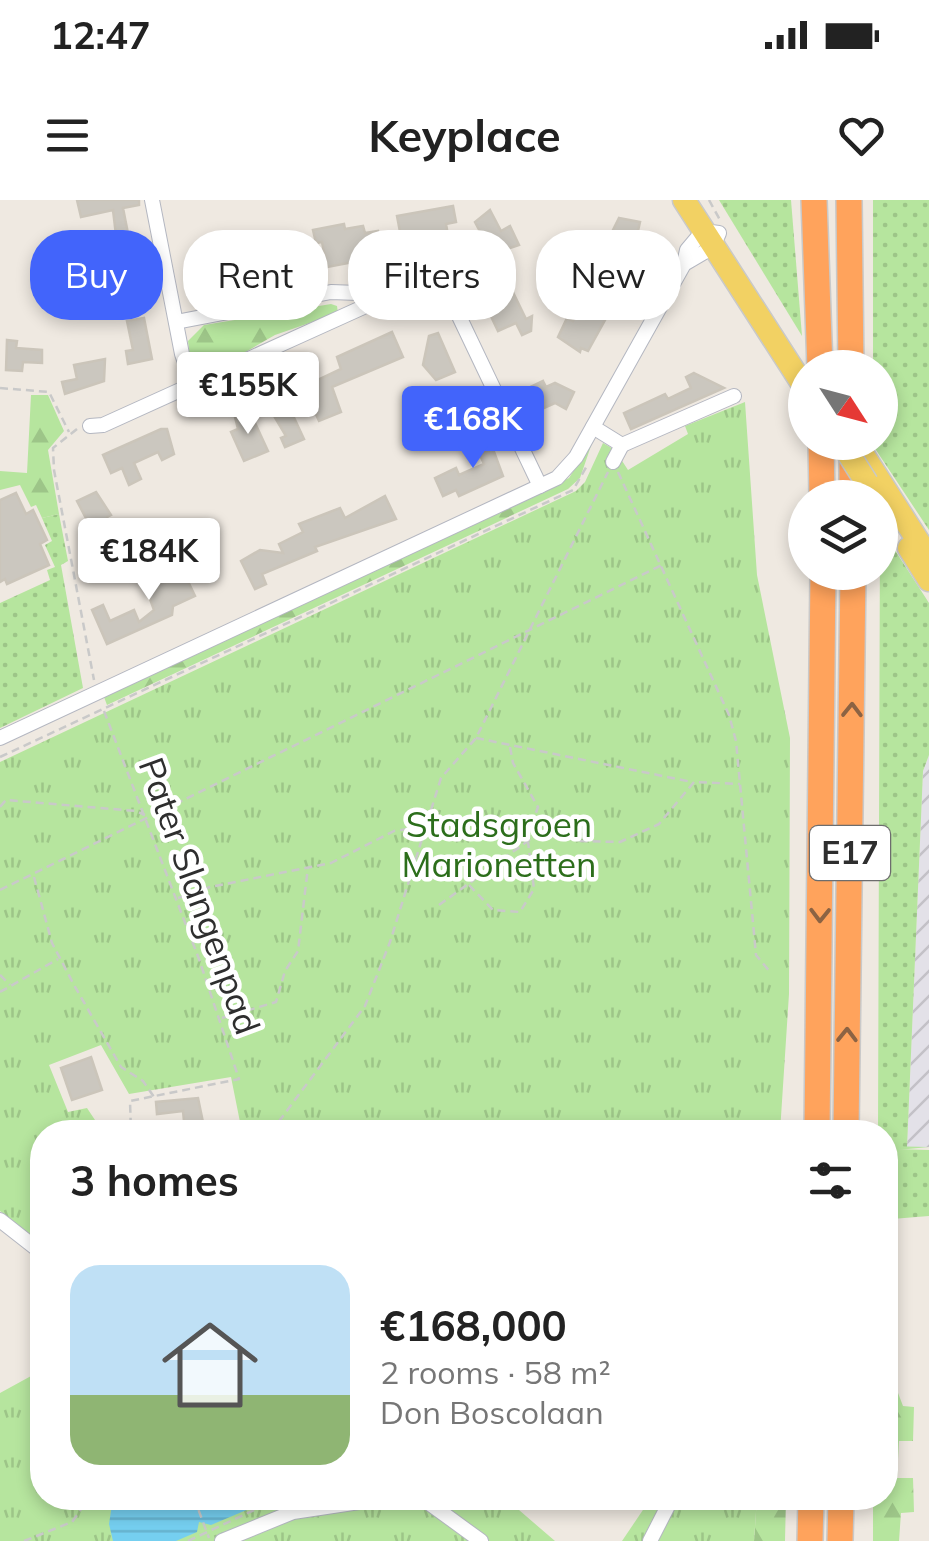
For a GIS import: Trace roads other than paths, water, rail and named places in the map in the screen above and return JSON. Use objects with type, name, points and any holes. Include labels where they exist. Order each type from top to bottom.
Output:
[{"type":"highway","points":[[814,200],[819,350]]},
{"type":"highway","points":[[848,200],[851,350]]},
{"type":"highway","name":"E17","points":[[816,1120],[823,590]]},
{"type":"highway","name":"E17","points":[[846,1120],[853,590]]},
{"type":"highway","points":[[810,1541],[811,1510]]},
{"type":"highway","points":[[840,1541],[841,1510]]},
{"type":"main road","points":[[690,201],[788,362]]},
{"type":"main road","points":[[712,237],[749,279],[794,350]]},
{"type":"main road","points":[[864,460],[928,568]]},
{"type":"main road","points":[[898,527],[928,568]]},
{"type":"street","points":[[152,200],[193,385]]},
{"type":"street","points":[[0,738],[566,472],[598,430],[684,264],[687,250],[712,237]]},
{"type":"street","points":[[176,322],[330,292],[348,293]]},
{"type":"street","points":[[90,426],[102,425],[348,314]]},
{"type":"street","points":[[460,320],[540,486]]},
{"type":"street","points":[[613,462],[622,445],[734,396]]},
{"type":"street","points":[[598,430],[622,445]]},
{"type":"street","points":[[0,1220],[30,1244]]},
{"type":"street","points":[[222,1541],[307,1510]]},
{"type":"street","points":[[438,1510],[481,1541]]},
{"type":"street","points":[[650,1541],[666,1510]]},
{"type":"water","points":[[111,1510],[246,1510],[211,1525],[199,1522],[197,1532],[176,1541],[113,1541]]},
{"type":"park label","name":"Stadsgroen Marionetten","points":[[499,845]]}]
